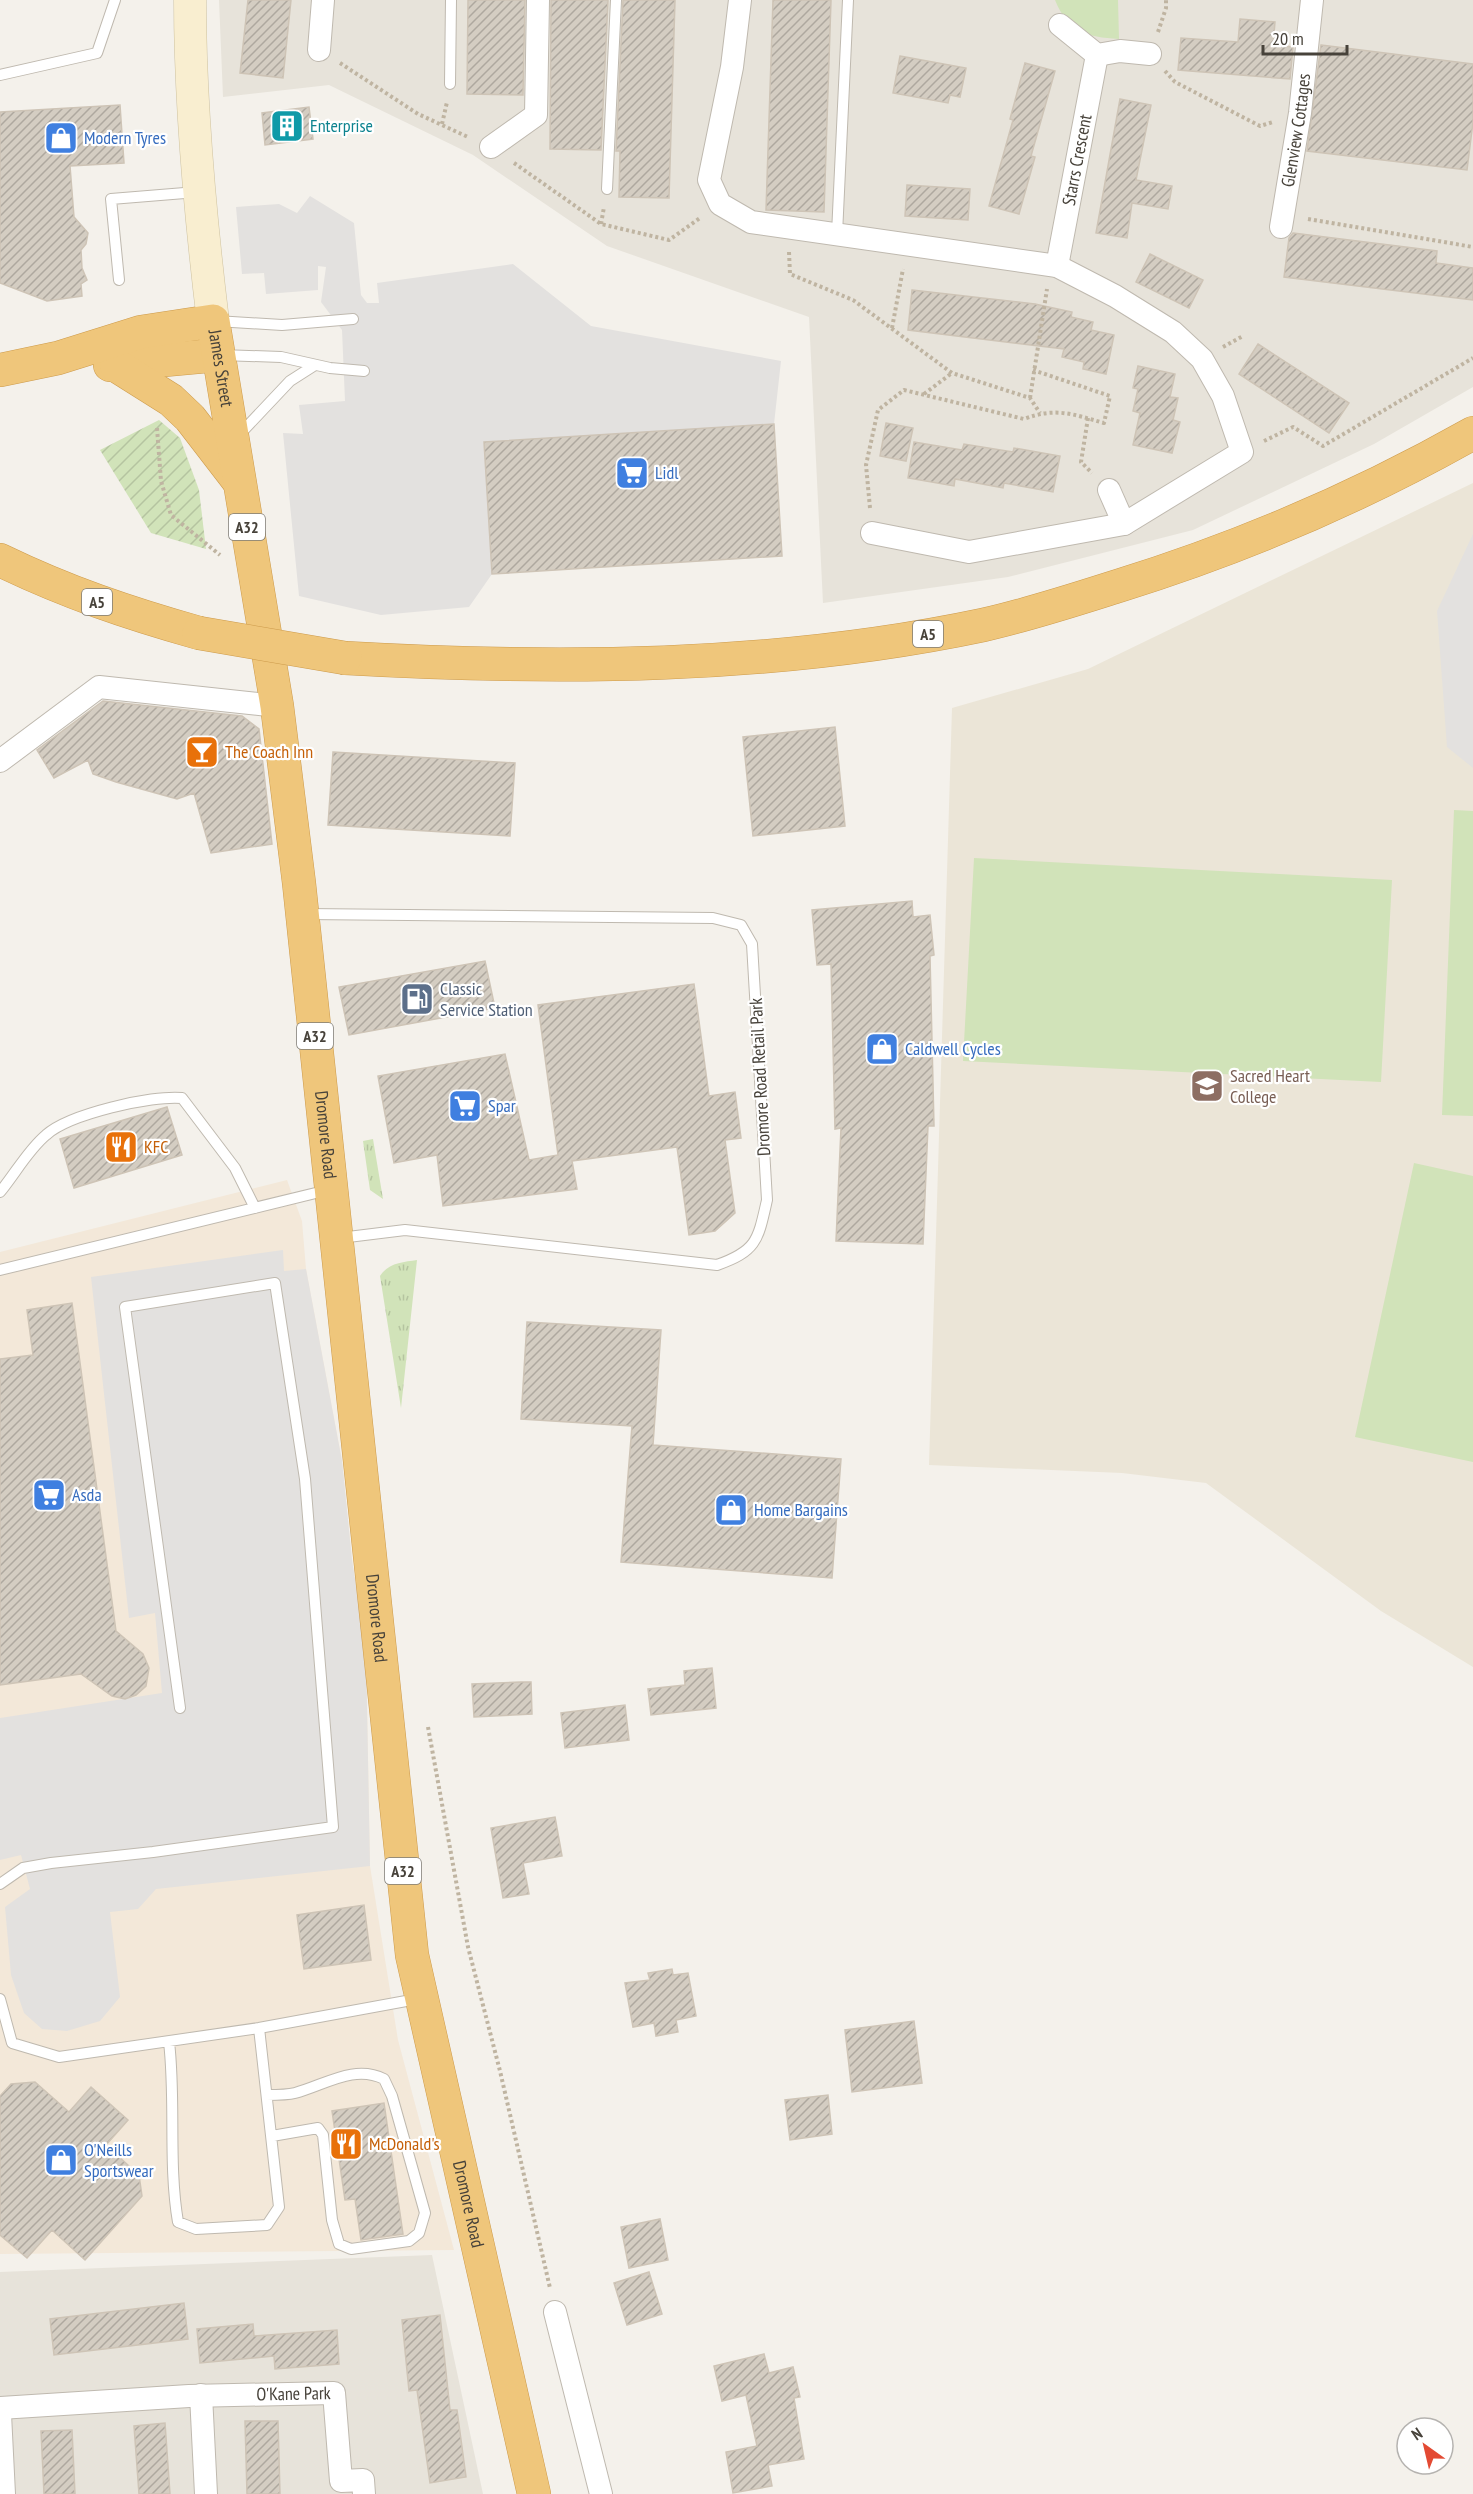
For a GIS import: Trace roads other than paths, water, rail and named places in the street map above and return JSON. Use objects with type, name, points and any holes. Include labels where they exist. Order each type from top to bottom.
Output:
[{"type":"highway","name":"James Street","points":[[213,321],[279,719]]},
{"type":"highway","points":[[0,370],[58,358],[141,332],[213,321]]},
{"type":"highway","points":[[58,358],[117,366],[218,355]]},
{"type":"highway","points":[[117,366],[171,400],[190,418],[240,483]]},
{"type":"highway","name":"A5","points":[[0,560],[55,587],[123,612],[199,633],[345,658],[474,665],[612,664],[743,658],[863,645],[983,624],[1062,604],[1186,565],[1287,527],[1400,475],[1473,433]]},
{"type":"highway","name":"Dromore Road","points":[[279,719],[303,914],[412,1955],[420,1999],[534,2494]]},
{"type":"street","name":"James Street","points":[[190,0],[190,86],[197,192],[213,321]]},
{"type":"street","points":[[319,50],[323,0]]},
{"type":"street","points":[[491,147],[536,115],[538,0]]},
{"type":"street","points":[[740,0],[732,67],[709,180],[720,204],[730,212],[751,222],[1058,266],[1115,296],[1173,332],[1202,359],[1223,396],[1242,452],[1124,524],[969,552],[872,533]]},
{"type":"street","name":"Glenview Cottages","points":[[1282,220],[1300,113],[1312,0]]},
{"type":"street","points":[[1060,25],[1097,55],[1120,51],[1150,54]]},
{"type":"street","name":"Starrs Crescent","points":[[1058,266],[1097,55]]},
{"type":"street","points":[[1109,490],[1124,524]]},
{"type":"street","points":[[0,761],[99,687],[215,700],[279,719]]},
{"type":"street","points":[[555,2312],[601,2494]]},
{"type":"street","name":"O'Kane Park","points":[[0,2408],[201,2396],[334,2393],[341,2481],[363,2480],[364,2494]]},
{"type":"street","points":[[201,2396],[206,2494]]},
{"type":"street","points":[[0,2414],[4,2494]]},
{"type":"lane","points":[[0,75],[97,53],[115,0]]},
{"type":"lane","points":[[450,0],[450,84]]},
{"type":"lane","points":[[607,189],[616,0]]},
{"type":"lane","points":[[837,234],[848,0]]},
{"type":"lane","points":[[119,280],[111,199],[197,192]]},
{"type":"lane","points":[[213,321],[282,325],[353,319]]},
{"type":"lane","points":[[218,355],[281,357],[315,365],[364,371]]},
{"type":"lane","points":[[233,441],[290,381],[315,365]]},
{"type":"lane","name":"Dromore Road Retail Park","points":[[303,914],[712,918],[741,925],[752,944],[767,1200],[760,1232],[744,1256],[717,1265],[405,1230],[337,1238]]},
{"type":"lane","points":[[0,1192],[47,1134],[92,1113],[164,1096],[182,1098],[235,1167],[255,1208]]},
{"type":"lane","points":[[0,1270],[332,1189]]},
{"type":"lane","points":[[0,1884],[23,1868],[51,1863],[153,1852],[333,1827],[305,1479],[275,1284],[124,1307],[180,1708]]},
{"type":"lane","points":[[0,1999],[12,2043],[59,2057],[259,2028],[420,1999]]},
{"type":"lane","points":[[169,2042],[172,2069],[174,2198],[178,2222],[196,2229],[267,2225],[279,2207],[259,2028]]},
{"type":"lane","points":[[267,2095],[293,2093],[350,2074],[370,2072],[384,2079],[392,2096],[425,2213],[419,2233],[409,2241],[351,2249],[339,2244],[333,2220],[324,2135],[318,2128],[272,2136]]},
{"type":"place","name":"Enterprise","points":[[287,126]]},
{"type":"place","name":"Modern Tyres","points":[[61,138]]},
{"type":"place","name":"Lidl","points":[[632,473]]},
{"type":"place","name":"The Coach Inn","points":[[202,752]]},
{"type":"place","name":"Classic Service Station","points":[[417,999]]},
{"type":"place","name":"Caldwell Cycles","points":[[882,1049]]},
{"type":"place","name":"Sacred Heart College","points":[[1207,1086]]},
{"type":"place","name":"Spar","points":[[465,1106]]},
{"type":"place","name":"KFC","points":[[121,1147]]},
{"type":"place","name":"Asda","points":[[49,1495]]},
{"type":"place","name":"Home Bargains","points":[[731,1510]]},
{"type":"place","name":"McDonald's","points":[[346,2144]]},
{"type":"place","name":"O'Neills Sportswear","points":[[61,2160]]}]
